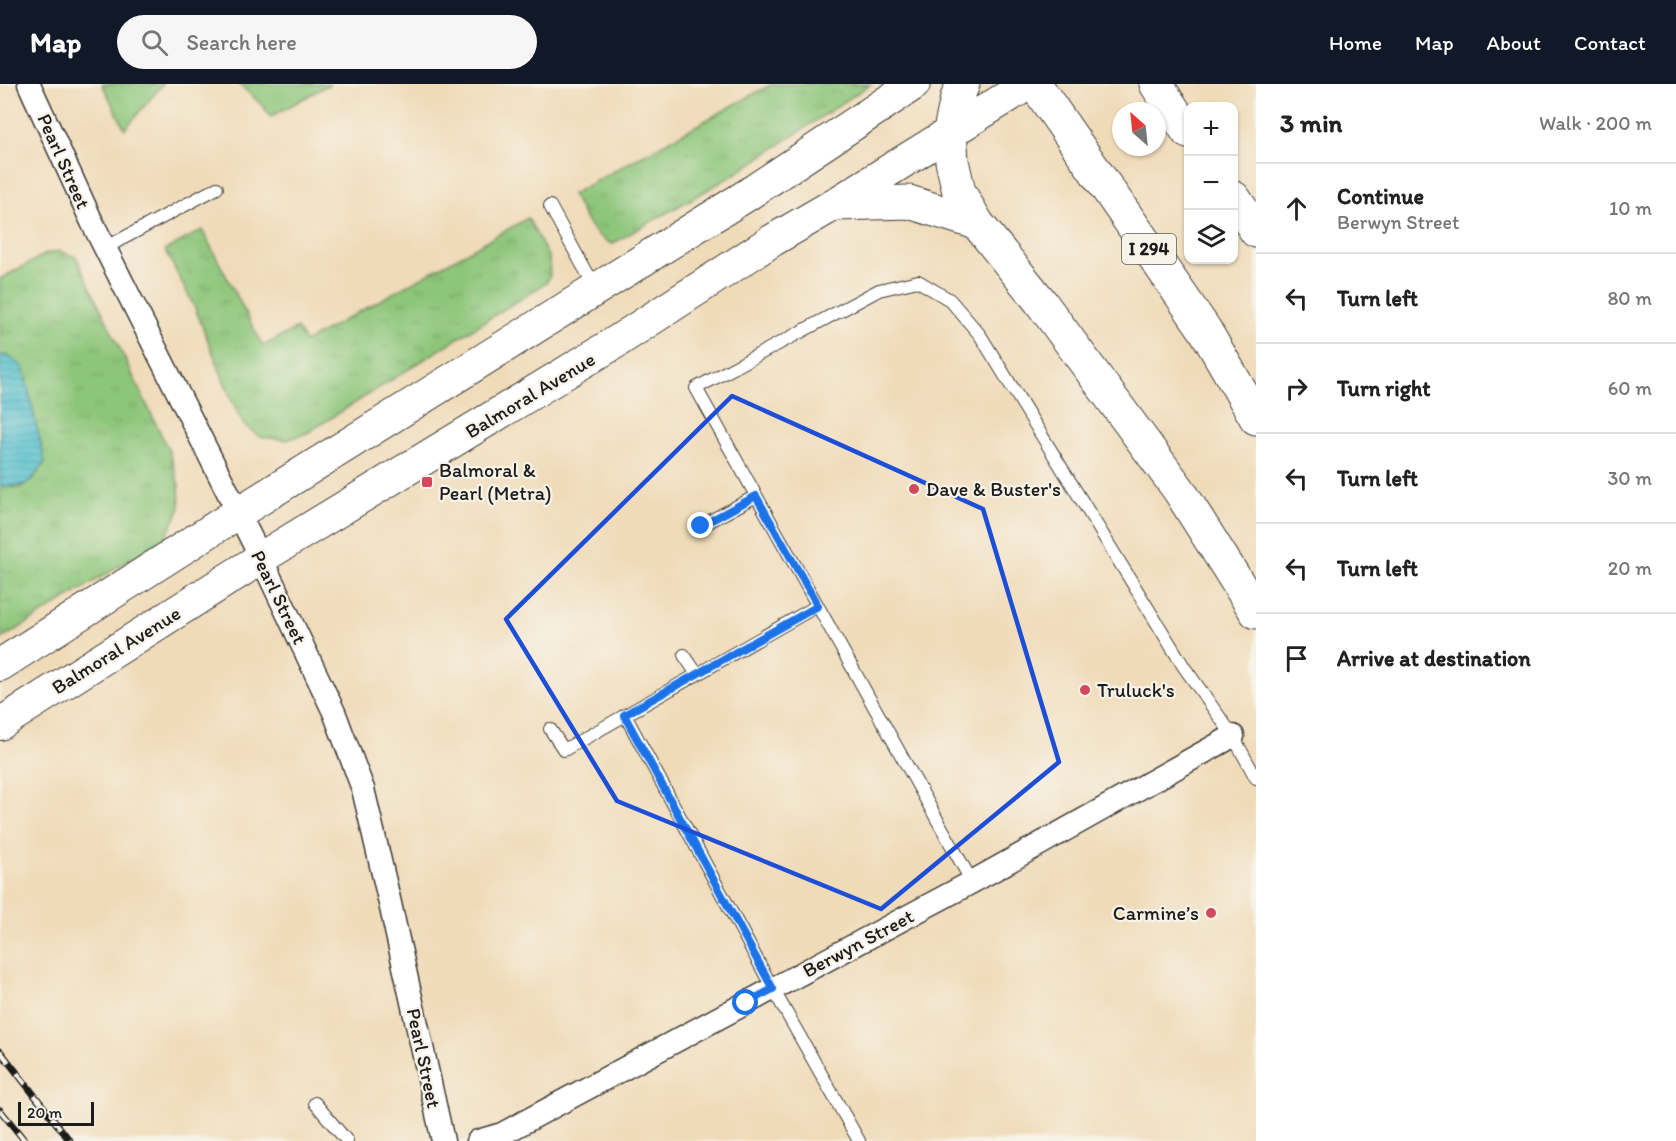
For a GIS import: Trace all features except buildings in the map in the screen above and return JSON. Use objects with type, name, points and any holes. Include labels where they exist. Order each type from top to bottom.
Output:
[{"type":"highway","name":"I 294","points":[[1035,84],[1205,330],[1256,417]]},
{"type":"highway","points":[[1156,84],[1184,126]]},
{"type":"highway","points":[[960,108],[952,161],[959,192],[976,223],[1040,302],[1179,490],[1256,612]]},
{"type":"highway","points":[[835,204],[909,202],[976,223]]},
{"type":"highway","points":[[1238,205],[1256,231]]},
{"type":"street","name":"Pearl Street","points":[[29,84],[105,248],[261,558],[334,712],[363,789],[443,1141]]},
{"type":"street","points":[[0,664],[747,195],[914,84]]},
{"type":"street","name":"Balmoral Avenue","points":[[0,724],[261,558],[616,342],[773,240],[835,204],[960,108],[1028,84]]},
{"type":"street","name":"Berwyn Street","points":[[478,1141],[502,1134],[773,989],[972,882],[1233,736]]},
{"type":"lane","points":[[105,248],[217,188]]},
{"type":"lane","points":[[550,206],[596,289]]},
{"type":"lane","points":[[972,882],[696,388],[879,290],[918,281],[950,300],[980,335],[1184,667],[1233,736],[1256,778]]},
{"type":"lane","points":[[701,526],[756,496]]},
{"type":"lane","points":[[550,729],[564,750],[818,606]]},
{"type":"lane","points":[[684,655],[697,674]]},
{"type":"lane","points":[[624,715],[773,989],[859,1141]]},
{"type":"lane","points":[[315,1102],[347,1141]]},
{"type":"highlighted area","points":[[732,396],[983,509],[1059,762],[881,909],[617,801],[506,619]]},
{"type":"green space","points":[[102,84],[163,84],[125,129]]},
{"type":"green space","points":[[239,84],[330,84],[270,117],[263,106]]},
{"type":"green space","points":[[772,84],[871,84],[735,174],[612,244],[592,229],[572,194]]},
{"type":"green space","points":[[528,218],[549,258],[550,275],[546,283],[307,433],[287,440],[260,437],[243,424],[195,308],[165,250],[202,230],[263,346],[297,328],[305,342]]},
{"type":"green space","points":[[59,251],[76,257],[169,451],[179,485],[180,508],[166,537],[0,640],[0,486],[19,488],[35,478],[8,356],[0,355],[0,279],[46,254]]},
{"type":"water","points":[[0,355],[8,356],[23,367],[45,462],[31,480],[16,486],[0,486]]},
{"type":"railway","points":[[0,1051],[70,1141]]},
{"type":"railway","points":[[0,1110],[25,1141]]},
{"type":"place","name":"Balmoral & Pearl (Metra)","points":[[427,482]]},
{"type":"place","name":"Dave & Buster's","points":[[914,489]]},
{"type":"place","name":"Truluck's","points":[[1085,690]]},
{"type":"place","name":"Carmine’s","points":[[1211,913]]},
{"type":"route","points":[[701,526],[756,496],[818,606],[624,715],[773,989],[746,1003]]}]
